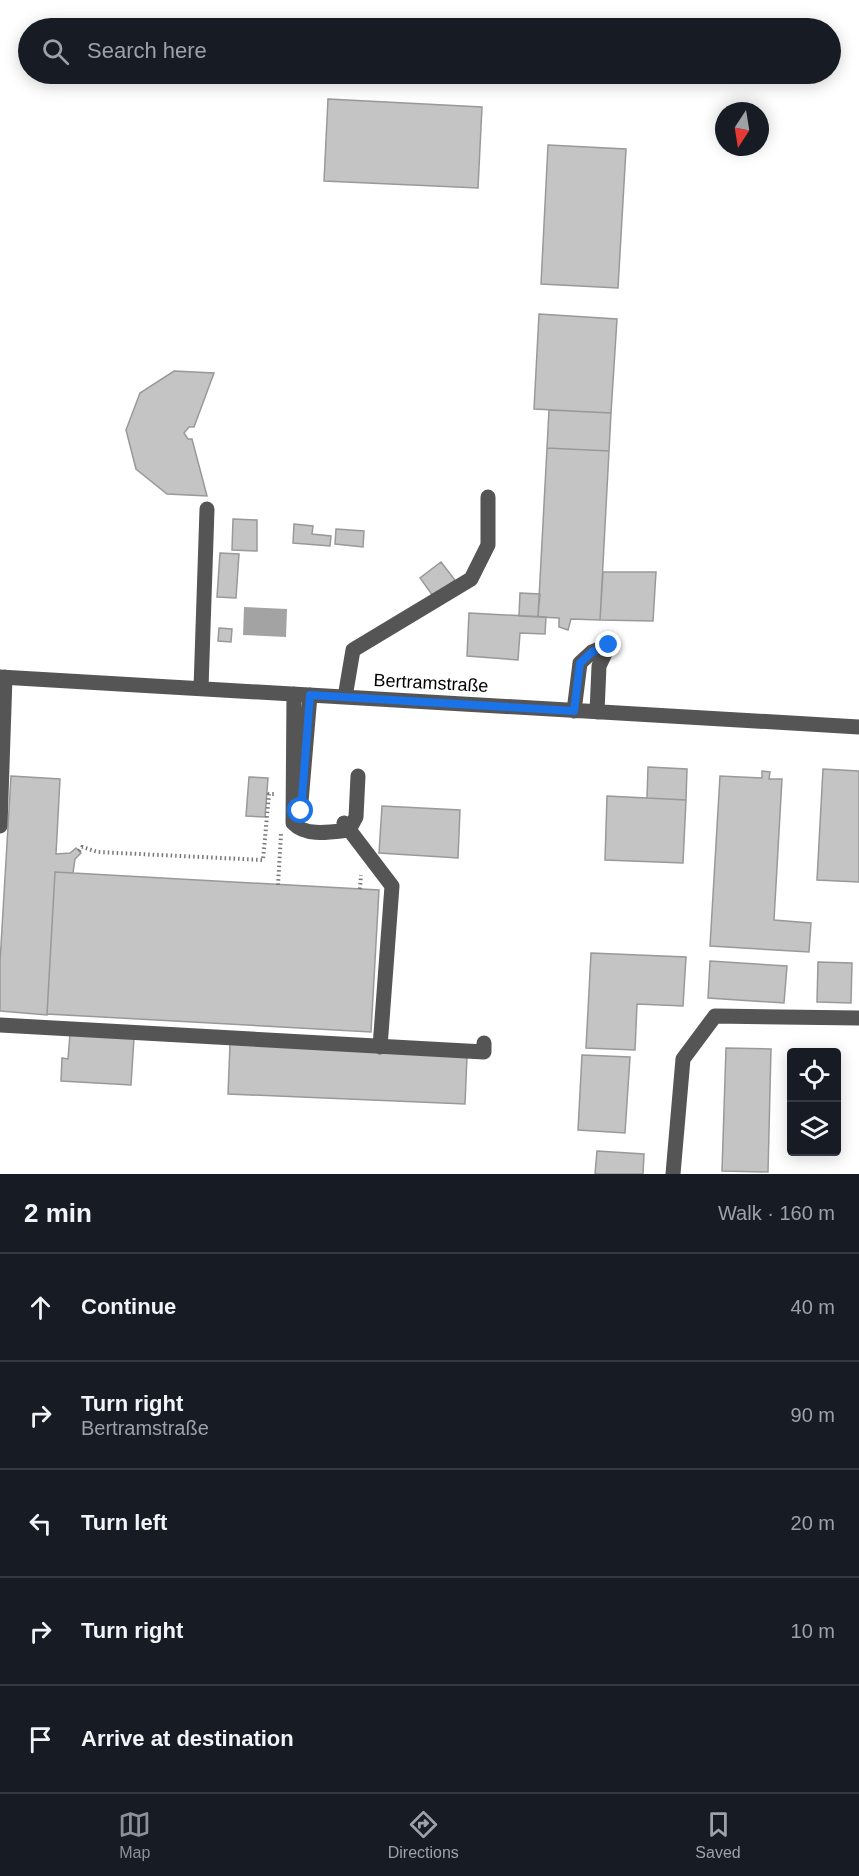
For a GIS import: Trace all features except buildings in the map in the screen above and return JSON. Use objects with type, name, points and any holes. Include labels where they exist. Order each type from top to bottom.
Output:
[{"type":"street","points":[[345,697],[353,650],[471,579],[488,545],[488,497]]},
{"type":"street","points":[[201,688],[207,509]]},
{"type":"street","points":[[574,711],[580,663],[592,652],[609,645],[599,666],[597,712]]},
{"type":"street","points":[[0,826],[2,677]]},
{"type":"street","name":"Bertramstraße","points":[[2,677],[859,727]]},
{"type":"street","points":[[302,694],[293,823],[298,829],[311,832],[346,826],[356,817],[354,776]]},
{"type":"street","points":[[346,826],[392,885],[380,1047]]},
{"type":"street","points":[[673,1174],[682,1059],[714,1016],[859,1018]]},
{"type":"street","points":[[0,1025],[484,1052],[484,1043]]},
{"type":"path","points":[[79,851],[82,847],[98,852],[263,860],[269,794],[284,795]]},
{"type":"shaded area","points":[[244,607],[287,609],[286,637],[243,635]]},
{"type":"route","points":[[301,811],[310,695],[574,711],[580,663],[592,652],[609,645]]}]
